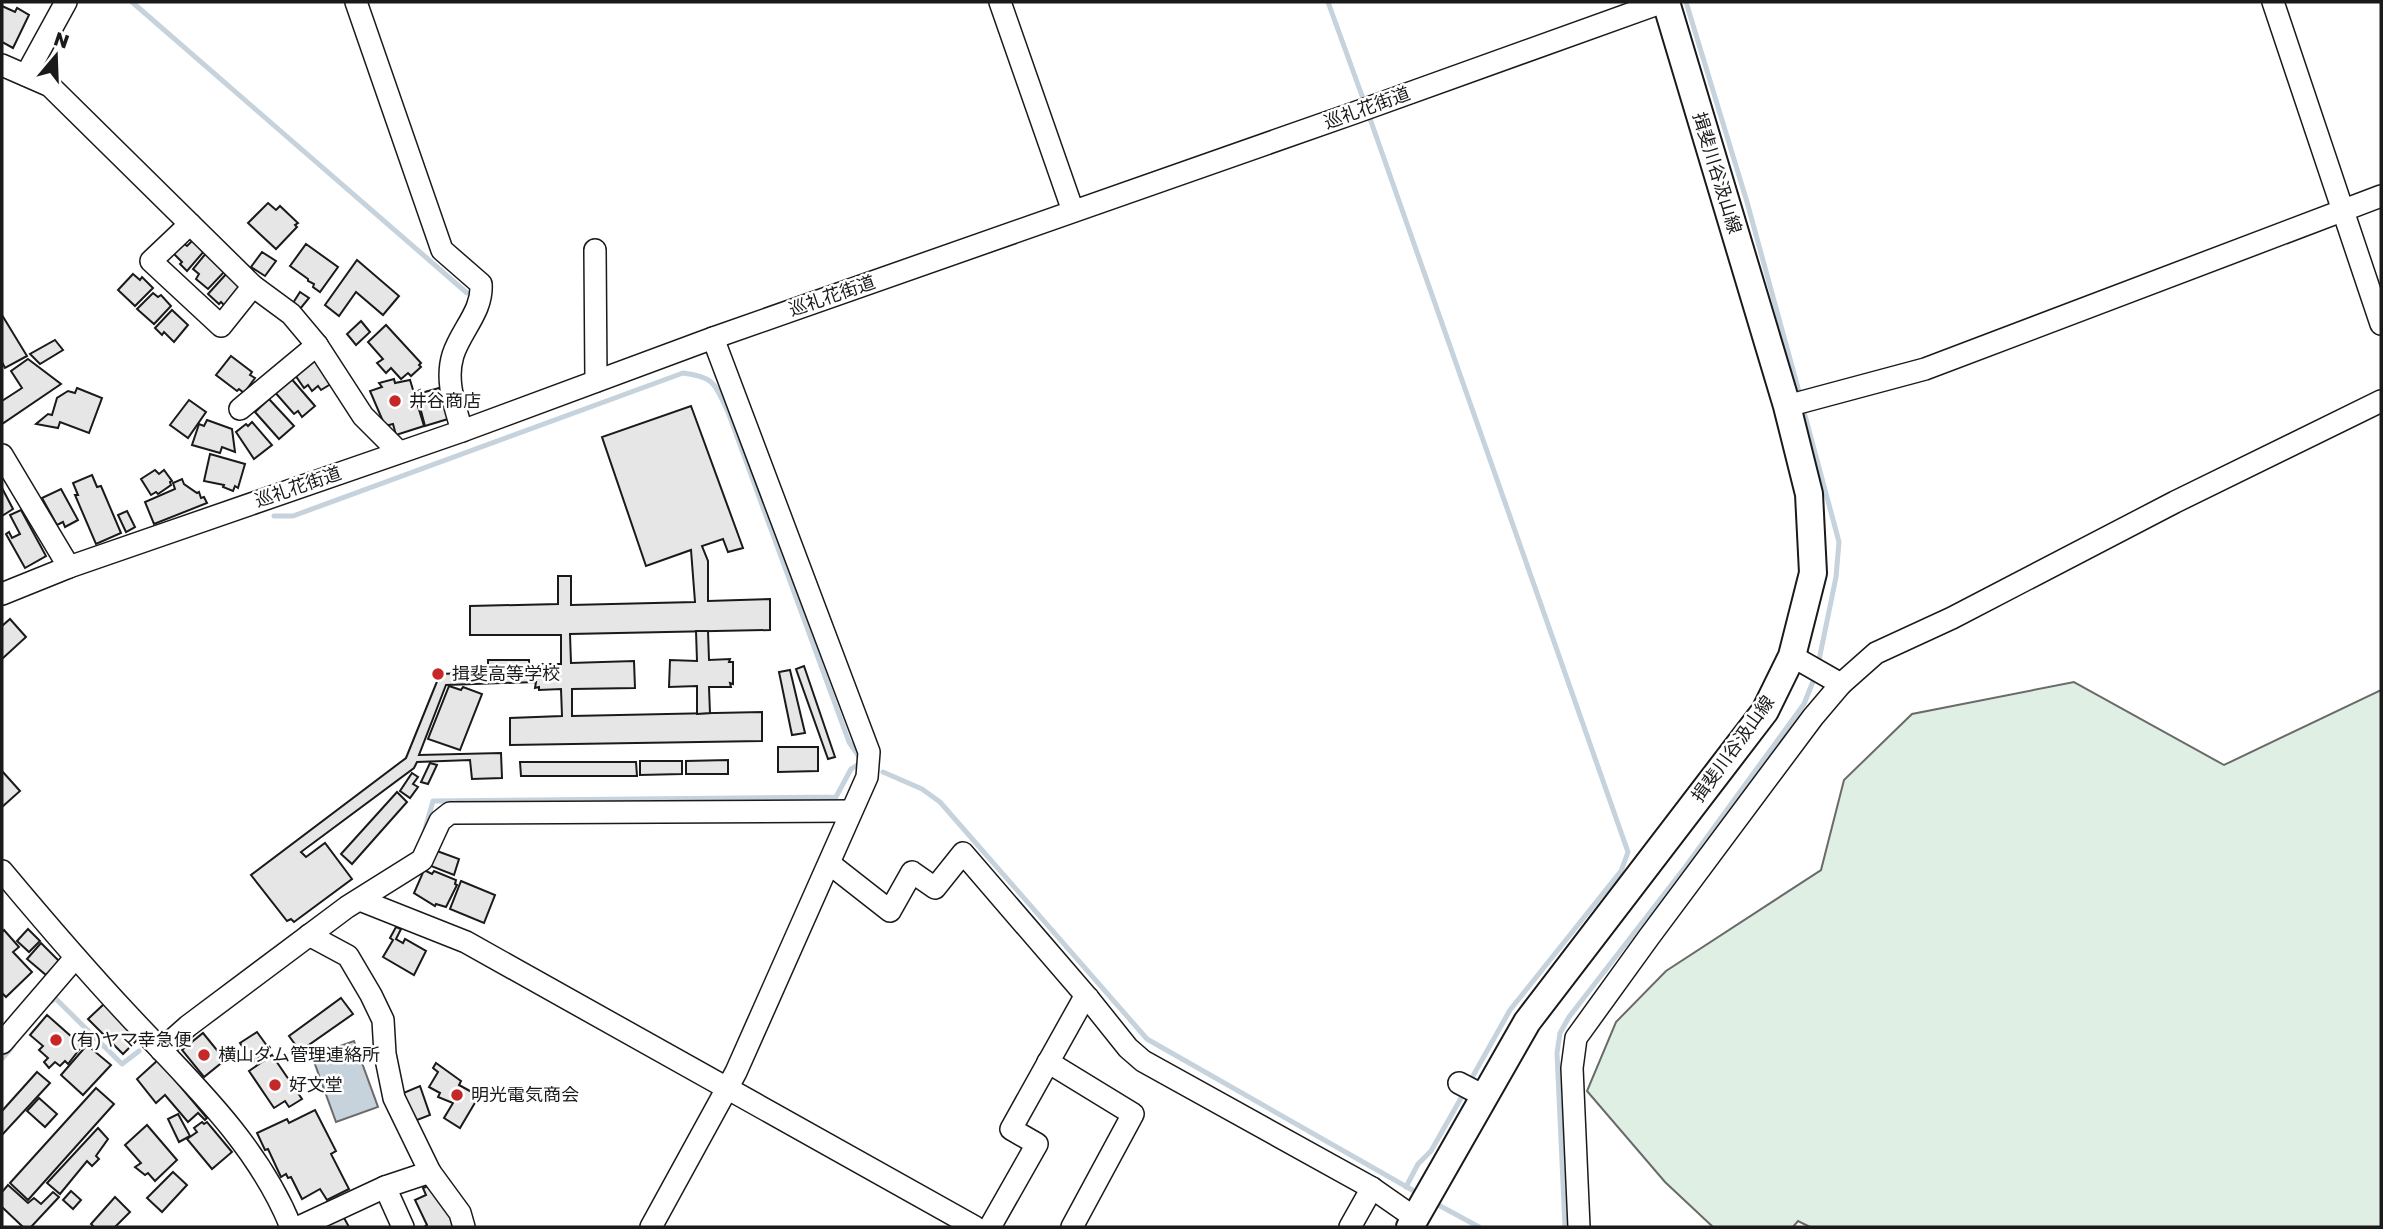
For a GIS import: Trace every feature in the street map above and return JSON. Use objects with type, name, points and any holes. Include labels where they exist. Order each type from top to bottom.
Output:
[{"type":"main road","name":"揖斐川谷汲山線","points":[[1413,1223],[1527,1022],[1765,711],[1792,656],[1813,573],[1809,494],[1787,406],[1665,2]]},
{"type":"street","points":[[26,75],[66,2]]},
{"type":"street","points":[[356,2],[442,250],[481,284],[482,298],[453,356],[449,387],[462,430]]},
{"type":"street","points":[[1000,2],[1073,211]]},
{"type":"street","name":"巡礼花街道","points":[[2,594],[713,338],[1665,2]]},
{"type":"street","points":[[2273,2],[2381,324]]},
{"type":"street","points":[[2,65],[50,86],[253,286],[291,314],[317,345],[363,416],[399,452]]},
{"type":"street","points":[[1787,406],[1925,369],[2381,196]]},
{"type":"street","points":[[190,225],[151,261],[220,326],[253,286]]},
{"type":"street","points":[[595,250],[596,381]]},
{"type":"street","points":[[651,1227],[728,1088],[867,777],[869,752],[713,338]]},
{"type":"street","points":[[240,409],[317,345]]},
{"type":"street","points":[[1579,1227],[1572,1068],[1576,1038],[1813,717],[1841,684],[1876,653],[1952,618],[2175,502],[2381,401]]},
{"type":"street","points":[[2,456],[69,568]]},
{"type":"street","points":[[1792,656],[1841,684]]},
{"type":"street","points":[[161,1050],[188,1026],[309,935],[422,860],[440,821],[450,813],[851,811]]},
{"type":"street","points":[[830,864],[890,911],[912,872],[935,888],[962,853],[1128,1048],[1143,1061],[1372,1188],[1413,1223]]},
{"type":"street","points":[[2,871],[75,958],[235,1132],[281,1202],[291,1227]]},
{"type":"street","points":[[360,900],[466,942],[975,1227]]},
{"type":"street","points":[[309,935],[348,956],[371,995],[383,1020],[384,1054],[394,1098],[430,1172],[460,1213],[464,1227]]},
{"type":"street","points":[[2,1043],[75,958]]},
{"type":"street","points":[[990,1227],[1037,1144],[1010,1129],[1083,1000],[1088,998]]},
{"type":"street","points":[[1048,1062],[1133,1114],[1072,1227]]},
{"type":"street","points":[[1459,1083],[1484,1097]]},
{"type":"street","points":[[299,1227],[386,1187],[430,1172]]},
{"type":"street","points":[[386,1187],[403,1227]]},
{"type":"street","points":[[1350,1227],[1372,1188]]},
{"type":"green space","points":[[2074,682],[2224,765],[2381,690],[2381,1227],[1810,1227],[1798,1221],[1793,1227],[1713,1227],[1665,1182],[1587,1091],[1616,1022],[1666,971],[1821,870],[1844,780],[1912,714]]},
{"type":"shaded area","points":[[354,1041],[378,1107],[336,1122],[312,1056]]},
{"type":"building","points":[[2,6],[15,12],[17,8],[29,15],[13,48],[2,42]]},
{"type":"building","points":[[268,203],[276,210],[280,206],[298,223],[276,249],[248,223]]},
{"type":"building","points":[[193,240],[205,250],[187,271],[171,251],[180,241],[187,246]]},
{"type":"building","points":[[306,244],[338,267],[320,292],[313,287],[314,284],[290,266]]},
{"type":"building","points":[[207,252],[225,271],[208,289],[196,279],[199,274],[193,269]]},
{"type":"building","points":[[262,252],[276,261],[265,276],[251,267]]},
{"type":"building","points":[[357,260],[399,296],[383,315],[356,292],[339,316],[325,305]]},
{"type":"building","points":[[228,272],[241,283],[238,286],[240,289],[225,306],[208,294]]},
{"type":"building","points":[[133,274],[140,280],[142,277],[153,288],[135,306],[118,290]]},
{"type":"building","points":[[300,292],[309,298],[300,309],[293,303]]},
{"type":"building","points":[[153,293],[158,297],[161,295],[171,306],[154,324],[137,309]]},
{"type":"building","points":[[172,310],[188,325],[174,342],[164,332],[162,335],[155,328]]},
{"type":"building","points":[[2,315],[27,356],[5,368],[2,362]]},
{"type":"building","points":[[361,321],[370,332],[356,345],[347,334]]},
{"type":"building","points":[[386,325],[421,363],[421,367],[411,376],[408,373],[401,379],[391,368],[386,373],[377,363],[383,359],[368,342]]},
{"type":"building","points":[[55,340],[63,350],[40,364],[30,354]]},
{"type":"building","points":[[231,356],[252,372],[250,375],[255,378],[244,393],[239,389],[237,391],[216,375]]},
{"type":"building","points":[[316,357],[334,382],[321,390],[318,386],[312,391],[308,385],[304,388],[293,372]]},
{"type":"building","points":[[28,359],[61,384],[2,424],[2,401],[22,388],[11,371]]},
{"type":"building","points":[[289,376],[315,406],[302,417],[298,411],[294,414],[273,390]]},
{"type":"building","name":"井谷商店","points":[[394,379],[395,383],[410,380],[424,426],[396,435],[393,424],[385,426],[370,391],[382,387],[379,383]]},
{"type":"building","points":[[77,388],[102,398],[89,433],[60,422],[58,428],[36,424],[48,414],[52,415],[57,398],[68,391],[75,393]]},
{"type":"building","points":[[439,388],[448,419],[425,426],[416,392]]},
{"type":"building","points":[[269,399],[294,426],[279,439],[255,412]]},
{"type":"building","points":[[189,400],[206,412],[188,438],[170,425]]},
{"type":"building","points":[[691,406],[743,548],[728,552],[723,539],[702,546],[708,561],[708,601],[770,599],[770,630],[570,634],[571,663],[634,661],[635,688],[572,689],[572,716],[762,712],[762,741],[510,745],[510,718],[562,716],[561,689],[539,690],[539,687],[535,688],[536,682],[446,685],[419,755],[501,753],[502,778],[472,779],[470,760],[417,762],[414,768],[301,852],[306,857],[325,843],[352,879],[294,922],[291,919],[287,921],[251,875],[406,758],[440,674],[488,672],[488,660],[529,660],[529,672],[536,673],[536,666],[541,664],[561,664],[561,635],[470,635],[470,606],[558,604],[558,576],[571,576],[571,605],[695,602],[691,550],[646,566],[602,437]]},
{"type":"building","points":[[207,420],[232,429],[235,452],[222,447],[220,453],[192,445],[199,424],[204,426]]},
{"type":"building","points":[[252,422],[272,445],[254,459],[236,432]]},
{"type":"building","points":[[210,454],[245,464],[238,488],[235,486],[233,491],[223,487],[224,485],[204,481]]},
{"type":"building","points":[[155,470],[159,474],[164,470],[172,481],[171,485],[158,494],[156,492],[151,495],[141,479]]},
{"type":"building","points":[[92,475],[97,487],[101,486],[121,533],[96,544],[75,495],[78,495],[73,483]]},
{"type":"building","points":[[182,479],[184,484],[199,492],[207,503],[154,524],[145,502],[175,489],[173,483]]},
{"type":"building","points":[[2,488],[13,509],[2,516]]},
{"type":"building","points":[[61,489],[78,520],[65,527],[63,522],[57,525],[42,498]]},
{"type":"building","points":[[21,510],[46,556],[25,568],[6,534],[9,532],[12,538],[20,534],[10,515]]},
{"type":"building","points":[[127,511],[135,527],[126,532],[118,515]]},
{"type":"building","points":[[10,619],[26,637],[2,659],[2,626]]},
{"type":"building","points":[[696,631],[708,631],[709,660],[730,659],[729,662],[733,662],[731,687],[709,687],[710,713],[697,714],[697,686],[669,687],[670,660],[697,661]]},
{"type":"building","points":[[804,666],[835,757],[828,759],[796,669]]},
{"type":"building","points":[[790,670],[805,733],[792,735],[779,672]]},
{"type":"building","points":[[449,686],[461,690],[463,687],[482,694],[460,750],[428,739]]},
{"type":"building","points":[[778,747],[818,747],[818,771],[778,772]]},
{"type":"building","points":[[728,760],[728,774],[686,774],[686,761]]},
{"type":"building","points":[[640,761],[682,761],[682,774],[640,775]]},
{"type":"building","points":[[520,762],[636,762],[637,776],[521,776]]},
{"type":"building","points":[[430,763],[437,765],[428,784],[421,782]]},
{"type":"building","points":[[2,771],[20,791],[2,807]]},
{"type":"building","points":[[412,773],[418,777],[413,784],[418,787],[410,798],[400,791]]},
{"type":"building","points":[[397,792],[407,802],[352,864],[341,854]]},
{"type":"building","points":[[437,851],[459,859],[454,875],[431,866]]},
{"type":"building","points":[[424,870],[456,880],[457,885],[446,907],[435,906],[414,893]]},
{"type":"building","points":[[461,881],[495,895],[484,923],[450,909]]},
{"type":"building","points":[[396,927],[401,929],[396,939],[403,943],[405,939],[426,951],[414,975],[383,957],[393,940],[390,938]]},
{"type":"building","points":[[28,929],[40,941],[29,952],[17,941]]},
{"type":"building","points":[[4,930],[19,947],[13,952],[32,972],[6,997],[2,993]]},
{"type":"building","points":[[41,943],[59,961],[46,975],[27,959]]},
{"type":"building","points":[[341,998],[353,1014],[300,1051],[289,1036]]},
{"type":"building","points":[[104,1004],[138,1039],[123,1054],[88,1019]]},
{"type":"building","name":"(有)ヤマ幸急便","points":[[47,1015],[82,1046],[68,1064],[65,1061],[60,1066],[55,1062],[49,1068],[44,1062],[48,1058],[39,1050],[43,1046],[30,1035]]},
{"type":"building","points":[[257,1032],[270,1050],[253,1062],[240,1043]]},
{"type":"building","name":"横山ダム管理連絡所","points":[[203,1033],[225,1060],[204,1077],[182,1050]]},
{"type":"building","points":[[87,1045],[111,1065],[83,1095],[61,1075]]},
{"type":"building","name":"好文堂","points":[[272,1055],[302,1099],[289,1107],[285,1101],[274,1108],[249,1071]]},
{"type":"building","points":[[158,1060],[207,1118],[205,1120],[198,1113],[188,1122],[165,1095],[156,1103],[137,1079]]},
{"type":"building","name":"明光電気商会","points":[[436,1063],[461,1081],[459,1085],[479,1096],[460,1128],[444,1118],[453,1103],[438,1097],[440,1093],[429,1087],[438,1072],[433,1068]]},
{"type":"building","points":[[37,1072],[50,1083],[2,1135],[2,1111]]},
{"type":"building","points":[[420,1086],[430,1115],[412,1122],[401,1094]]},
{"type":"building","points":[[96,1088],[114,1104],[28,1200],[10,1183]]},
{"type":"building","points":[[39,1098],[57,1114],[45,1127],[27,1111]]},
{"type":"building","points":[[315,1110],[336,1151],[331,1154],[349,1189],[327,1200],[320,1189],[302,1199],[291,1177],[288,1178],[286,1174],[281,1177],[257,1133],[287,1119],[289,1123]]},
{"type":"building","points":[[178,1114],[190,1136],[179,1142],[168,1119]]},
{"type":"building","points":[[207,1122],[232,1152],[212,1169],[187,1139],[197,1132],[194,1128]]},
{"type":"building","points":[[147,1125],[177,1160],[155,1181],[148,1173],[145,1175],[135,1167],[141,1163],[125,1145]]},
{"type":"building","points":[[98,1128],[108,1139],[96,1156],[99,1159],[92,1166],[87,1161],[60,1194],[47,1183]]},
{"type":"building","points":[[173,1172],[187,1185],[162,1212],[147,1198]]},
{"type":"building","points":[[433,1184],[456,1227],[424,1227],[427,1225],[415,1200],[426,1195],[423,1188]]},
{"type":"building","points":[[8,1185],[28,1203],[34,1198],[41,1204],[53,1192],[59,1197],[31,1227],[23,1227],[2,1207],[2,1192]]},
{"type":"building","points":[[71,1191],[81,1200],[73,1209],[63,1200]]},
{"type":"building","points":[[115,1197],[130,1212],[115,1227],[94,1227],[91,1224]]},
{"type":"building","points":[[343,1216],[349,1227],[320,1227]]},
{"type":"waterway","points":[[132,2],[467,293]]},
{"type":"waterway","points":[[1328,2],[1365,104]]},
{"type":"waterway","points":[[1686,2],[1747,202],[1801,399]]},
{"type":"waterway","points":[[1368,113],[1628,852],[1621,871],[1510,1010],[1469,1083]]},
{"type":"waterway","points":[[274,516],[293,516],[683,373],[702,377],[717,389],[728,412],[849,742],[862,761]]},
{"type":"waterway","points":[[1803,408],[1839,542],[1836,577],[1818,665]]},
{"type":"waterway","points":[[1565,1227],[1557,1053],[1560,1033],[1569,1017],[1686,866],[1804,704],[1816,674]]},
{"type":"waterway","points":[[424,833],[433,801],[836,797],[851,769],[862,762]]},
{"type":"waterway","points":[[883,772],[922,789],[940,802],[1147,1039],[1421,1195]]},
{"type":"waterway","points":[[52,1001],[55,998],[122,1064],[139,1051]]},
{"type":"waterway","points":[[2,1059],[13,1046]]},
{"type":"waterway","points":[[1406,1187],[1418,1164],[1431,1151],[1465,1091]]},
{"type":"waterway","points":[[1433,1202],[1479,1227]]},
{"type":"place","name":"井谷商店","points":[[395,401]]},
{"type":"place","name":"揖斐高等学校","points":[[438,674]]},
{"type":"place","name":"(有)ヤマ幸急便","points":[[56,1040]]},
{"type":"place","name":"横山ダム管理連絡所","points":[[204,1055]]},
{"type":"place","name":"好文堂","points":[[275,1085]]},
{"type":"place","name":"明光電気商会","points":[[457,1095]]}]
